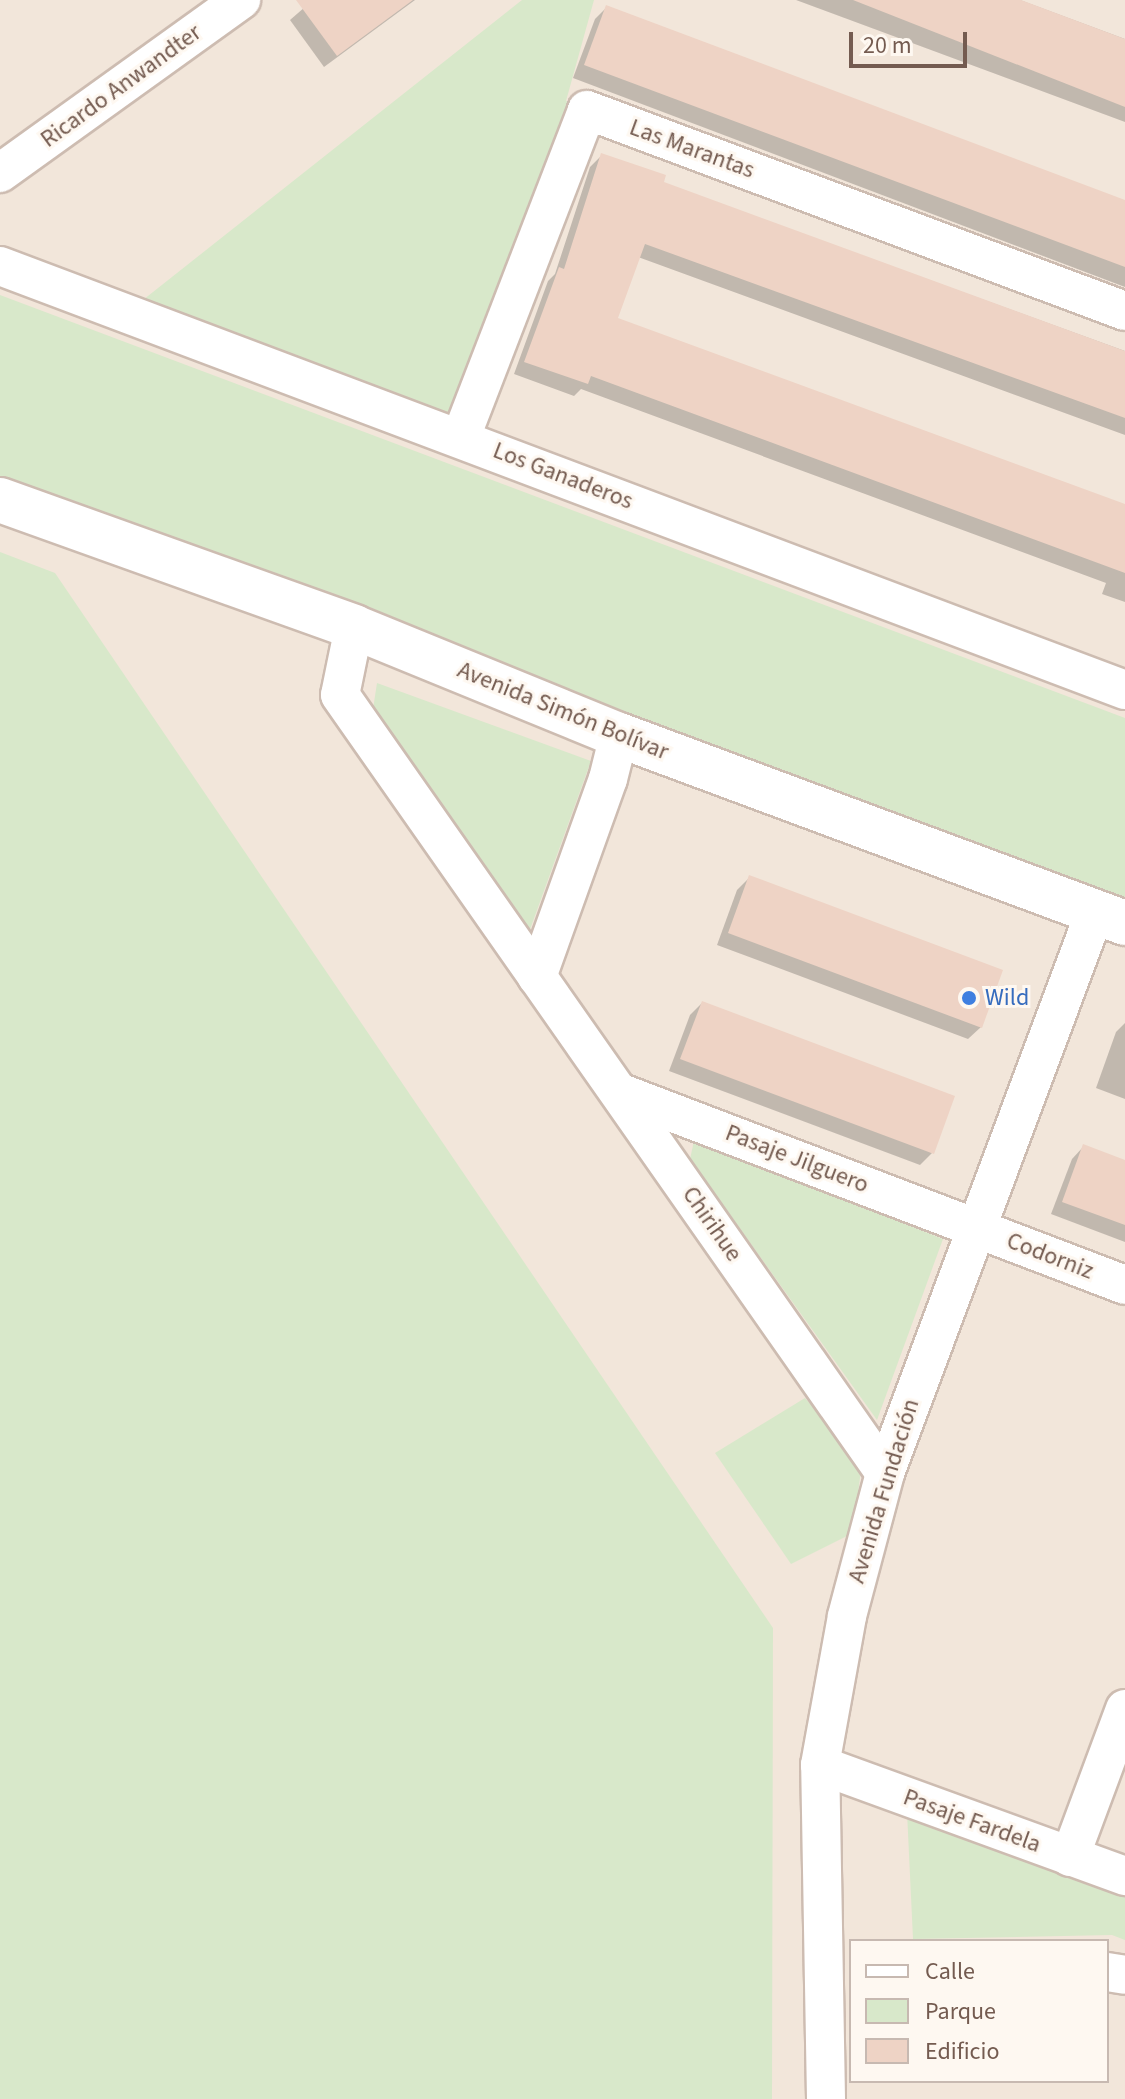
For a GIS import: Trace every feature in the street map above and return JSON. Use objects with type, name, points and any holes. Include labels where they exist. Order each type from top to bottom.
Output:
[{"type":"street","name":"Ricardo Anwandter","points":[[0,173],[241,0]]},
{"type":"street","name":"Las Marantas","points":[[461,437],[587,110],[1125,311]]},
{"type":"street","name":"Los Ganaderos","points":[[0,266],[461,437],[1125,690]]},
{"type":"street","name":"Avenida Simón Bolívar","points":[[0,500],[354,627],[619,735],[1110,918]]},
{"type":"street","name":"Chirihue","points":[[354,627],[340,695],[885,1473]]},
{"type":"street","points":[[537,977],[608,779],[619,735]]},
{"type":"street","name":"Avenida Fundación","points":[[826,2099],[839,1972],[820,1765],[847,1616],[885,1473],[974,1226],[1110,918]]},
{"type":"street","name":"Pasaje Jilguero","points":[[621,1093],[974,1226]]},
{"type":"street","name":"Codorniz","points":[[974,1226],[1125,1285]]},
{"type":"street","points":[[1070,1857],[1125,1709]]},
{"type":"street","name":"Pasaje Fardela","points":[[820,1765],[1125,1876]]},
{"type":"shaded area","points":[[0,0],[1125,0],[1125,2099],[0,2099]]},
{"type":"green space","points":[[522,0],[594,0],[566,101],[587,110],[461,437],[129,311]]},
{"type":"green space","points":[[0,295],[1125,718],[1125,900],[0,482]]},
{"type":"green space","points":[[0,552],[55,573],[773,1628],[772,2099],[0,2099]]},
{"type":"green space","points":[[377,683],[591,761],[528,935],[373,709]]},
{"type":"green space","points":[[694,1141],[943,1239],[877,1420],[690,1159]]},
{"type":"green space","points":[[805,1398],[862,1462],[853,1533],[791,1564],[715,1453]]},
{"type":"green space","points":[[907,1812],[1125,1894],[1125,1940],[1112,1935],[913,1939]]},
{"type":"building","points":[[296,0],[413,0],[337,56]]},
{"type":"building","points":[[853,0],[1021,0],[1125,39],[1125,107]]},
{"type":"building","points":[[606,5],[1125,200],[1125,267],[584,65]]},
{"type":"building","points":[[601,153],[666,175],[664,182],[1125,351],[1125,418],[645,244],[618,318],[1125,504],[1125,573],[591,376],[588,384],[524,362],[559,267],[564,269]]},
{"type":"building","points":[[749,875],[1003,970],[982,1028],[728,933]]},
{"type":"building","points":[[702,1001],[955,1096],[934,1154],[680,1059]]},
{"type":"building","points":[[1083,1144],[1125,1160],[1125,1225],[1062,1202]]},
{"type":"place","name":"Wild","points":[[969,998]]}]
